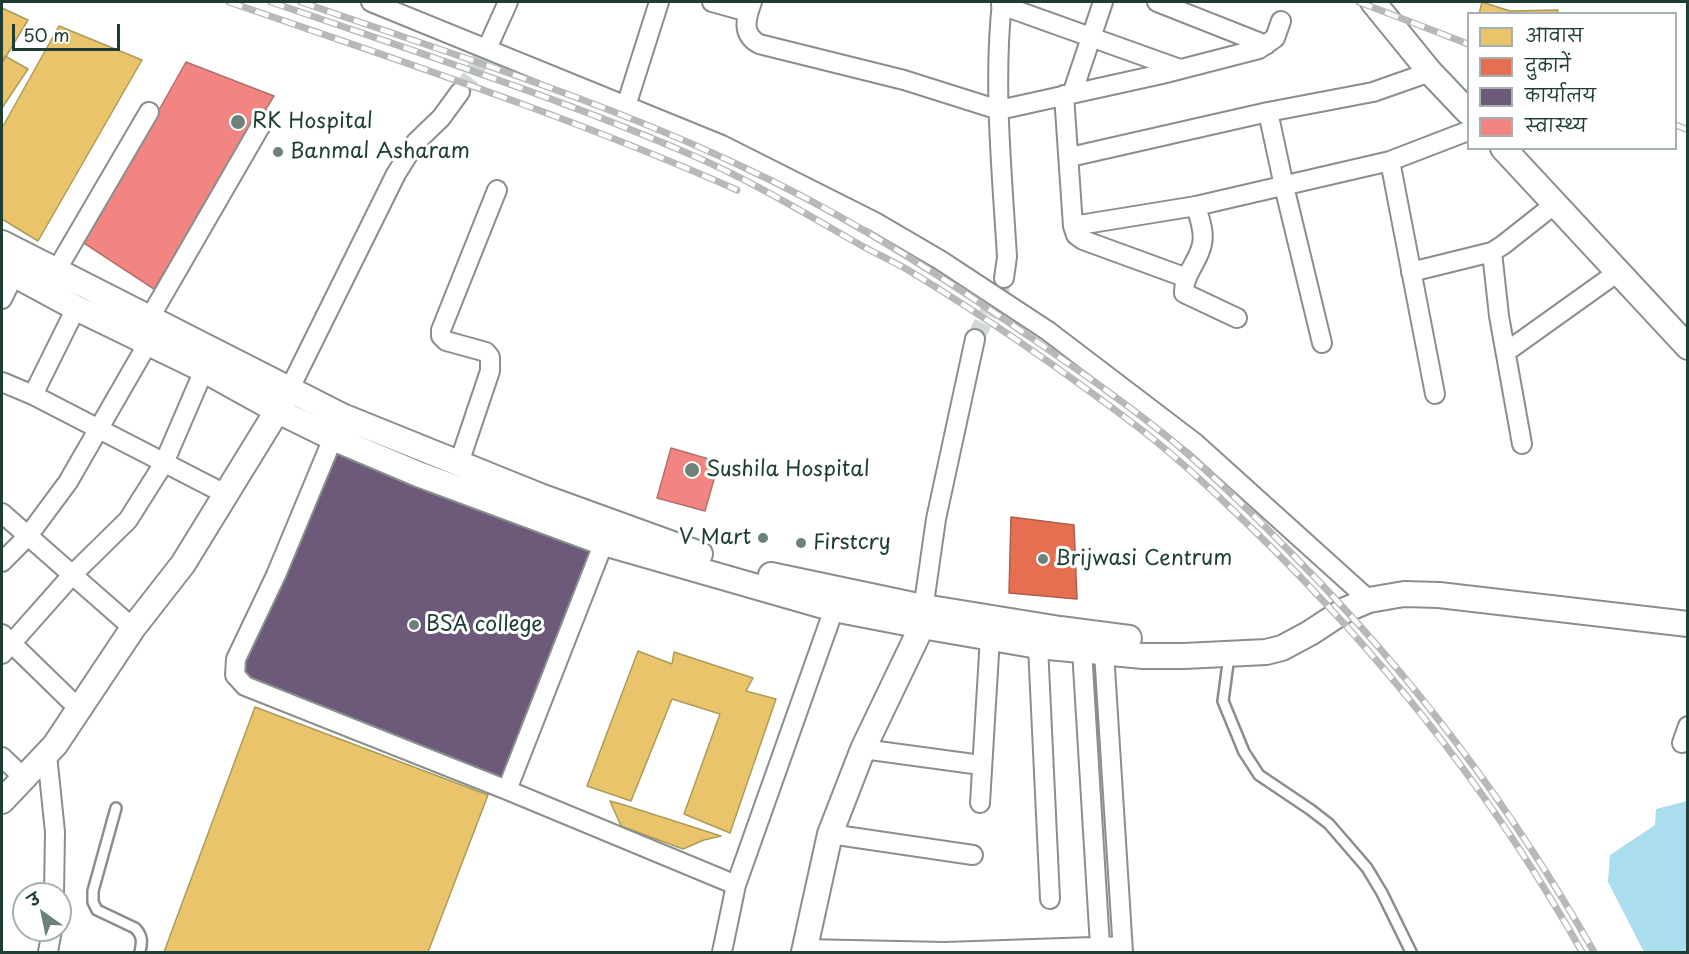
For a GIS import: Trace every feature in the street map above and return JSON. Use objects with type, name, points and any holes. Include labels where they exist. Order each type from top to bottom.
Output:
[{"type":"main road","points":[[1373,2],[1430,72],[1467,111]]},
{"type":"main road","points":[[1505,150],[1688,347]]},
{"type":"main road","points":[[2,243],[342,416],[459,463],[608,533],[681,548],[990,637],[1038,646],[1097,646],[1158,640],[1310,633]]},
{"type":"main road","points":[[8,272],[204,370],[278,411],[333,438],[418,474],[608,533],[834,609],[922,617],[1164,656],[1266,652],[1282,648],[1345,610],[1369,600],[1404,594],[1439,595],[1688,624]]},
{"type":"main road","points":[[2,801],[47,755],[133,628],[183,564],[289,390]]},
{"type":"main road","points":[[804,951],[830,834],[863,749],[922,617]]},
{"type":"street","points":[[370,2],[722,145],[875,222],[1048,331],[1195,443],[1369,600]]},
{"type":"street","points":[[490,42],[508,2]]},
{"type":"street","points":[[626,106],[659,2]]},
{"type":"street","points":[[712,2],[750,7],[746,27],[748,35],[759,44],[904,80],[999,110],[1258,49],[1275,38],[1281,21]]},
{"type":"street","points":[[1102,2],[1068,95],[1073,226],[1076,235],[1083,240],[1187,278]]},
{"type":"street","points":[[1157,2],[1266,45]]},
{"type":"street","points":[[1004,278],[1007,257],[998,51],[1002,3],[1180,69]]},
{"type":"street","points":[[1070,157],[1268,112],[1373,92],[1430,72]]},
{"type":"street","points":[[289,390],[396,174],[416,142],[441,118],[460,92]]},
{"type":"street","points":[[56,271],[149,112]]},
{"type":"street","points":[[1268,112],[1322,343]]},
{"type":"street","points":[[150,319],[264,120]]},
{"type":"street","points":[[1073,226],[1196,206],[1390,161],[1467,131]]},
{"type":"street","points":[[1390,161],[1435,394]]},
{"type":"street","points":[[459,463],[491,364],[486,352],[446,341],[441,336],[441,330],[497,190]]},
{"type":"street","points":[[1411,272],[1492,252],[1554,204]]},
{"type":"street","points":[[1196,206],[1203,233],[1202,244],[1187,278],[1184,293],[1237,318]]},
{"type":"street","points":[[1492,252],[1522,444]]},
{"type":"street","points":[[2,299],[8,272]]},
{"type":"street","points":[[1506,352],[1618,272]]},
{"type":"street","points":[[33,395],[76,308]]},
{"type":"street","points":[[922,617],[936,519],[975,339]]},
{"type":"street","points":[[2,562],[28,536],[68,482],[97,428],[148,343]]},
{"type":"street","points":[[78,708],[5,644],[128,520],[164,463],[204,370]]},
{"type":"street","points":[[2,382],[33,395],[227,495]]},
{"type":"street","points":[[333,438],[276,575],[236,659],[235,675],[245,686],[507,790],[736,885]]},
{"type":"street","points":[[2,513],[133,628]]},
{"type":"street","points":[[507,790],[608,533]]},
{"type":"street","points":[[722,952],[736,885],[834,609]]},
{"type":"street","points":[[980,803],[990,637]]},
{"type":"street","points":[[1038,646],[1050,899]]},
{"type":"street","points":[[1097,646],[1100,946]]},
{"type":"street","points":[[804,951],[945,952],[1100,946],[1122,949],[1097,646]]},
{"type":"street","points":[[1682,743],[1688,726]]},
{"type":"street","points":[[863,749],[981,765]]},
{"type":"street","points":[[47,755],[55,832],[54,882]]},
{"type":"street","points":[[2,757],[24,778]]},
{"type":"street","points":[[830,834],[973,855]]},
{"type":"lane","points":[[1230,654],[1223,700],[1244,752],[1259,775],[1329,825],[1367,868],[1411,952]]},
{"type":"lane","points":[[116,808],[93,891],[93,902],[97,910],[140,932],[142,940],[140,952]]},
{"type":"water","points":[[1687,801],[1687,952],[1644,952],[1608,882],[1610,855],[1655,825],[1656,809]]},
{"type":"building: आवास","points":[[1482,2],[1510,11],[1558,10],[1558,12],[1480,12]]},
{"type":"building: आवास","points":[[2,8],[28,20],[2,63]]},
{"type":"building: आवास","points":[[59,26],[142,60],[38,241],[2,219],[2,128]]},
{"type":"building: आवास","points":[[5,56],[28,69],[2,108],[2,63]]},
{"type":"building: आवास","points":[[638,651],[672,664],[674,652],[753,678],[746,691],[776,699],[730,833],[684,814],[720,714],[672,699],[631,801],[587,786]]},
{"type":"building: आवास","points":[[255,707],[488,795],[428,952],[164,952]]},
{"type":"building: आवास","points":[[610,801],[721,836],[683,849],[621,826]]},
{"type":"building: दुकानें","name":"Brijwasi Centrum","points":[[1011,517],[1074,525],[1077,599],[1009,593]]},
{"type":"building: कार्यालय","name":"BSA college","points":[[333,438],[604,543],[507,790],[235,675]]},
{"type":"building: स्वास्थ्य","points":[[186,62],[274,96],[154,289],[84,243]]},
{"type":"building: स्वास्थ्य","points":[[671,448],[719,462],[705,511],[657,498]]},
{"type":"tunnel","points":[[460,92],[472,76],[490,42]]},
{"type":"tunnel","points":[[975,339],[1002,285]]},
{"type":"railway","points":[[229,2],[549,114],[737,190]]},
{"type":"railway","points":[[271,2],[533,92],[710,163],[755,185],[908,270],[998,327],[1086,389],[1143,431],[1210,488],[1273,549],[1360,642],[1402,690],[1479,791],[1516,843],[1582,952]]},
{"type":"railway","points":[[301,2],[580,99],[689,143],[778,184],[848,221],[949,282],[1156,427],[1281,542],[1380,648],[1458,744],[1494,794],[1529,845],[1594,952]]},
{"type":"railway","points":[[1359,2],[1467,44]]},
{"type":"railway","points":[[1677,125],[1688,130]]},
{"type":"place","name":"RK Hospital","points":[[238,122]]},
{"type":"place","name":"Banmal Asharam","points":[[278,152]]},
{"type":"place","name":"Sushila Hospital","points":[[692,470]]},
{"type":"place","name":"V Mart","points":[[763,538]]},
{"type":"place","name":"Firstcry","points":[[801,543]]},
{"type":"place","name":"Brijwasi Centrum","points":[[1043,559]]},
{"type":"place","name":"BSA college","points":[[414,625]]}]
